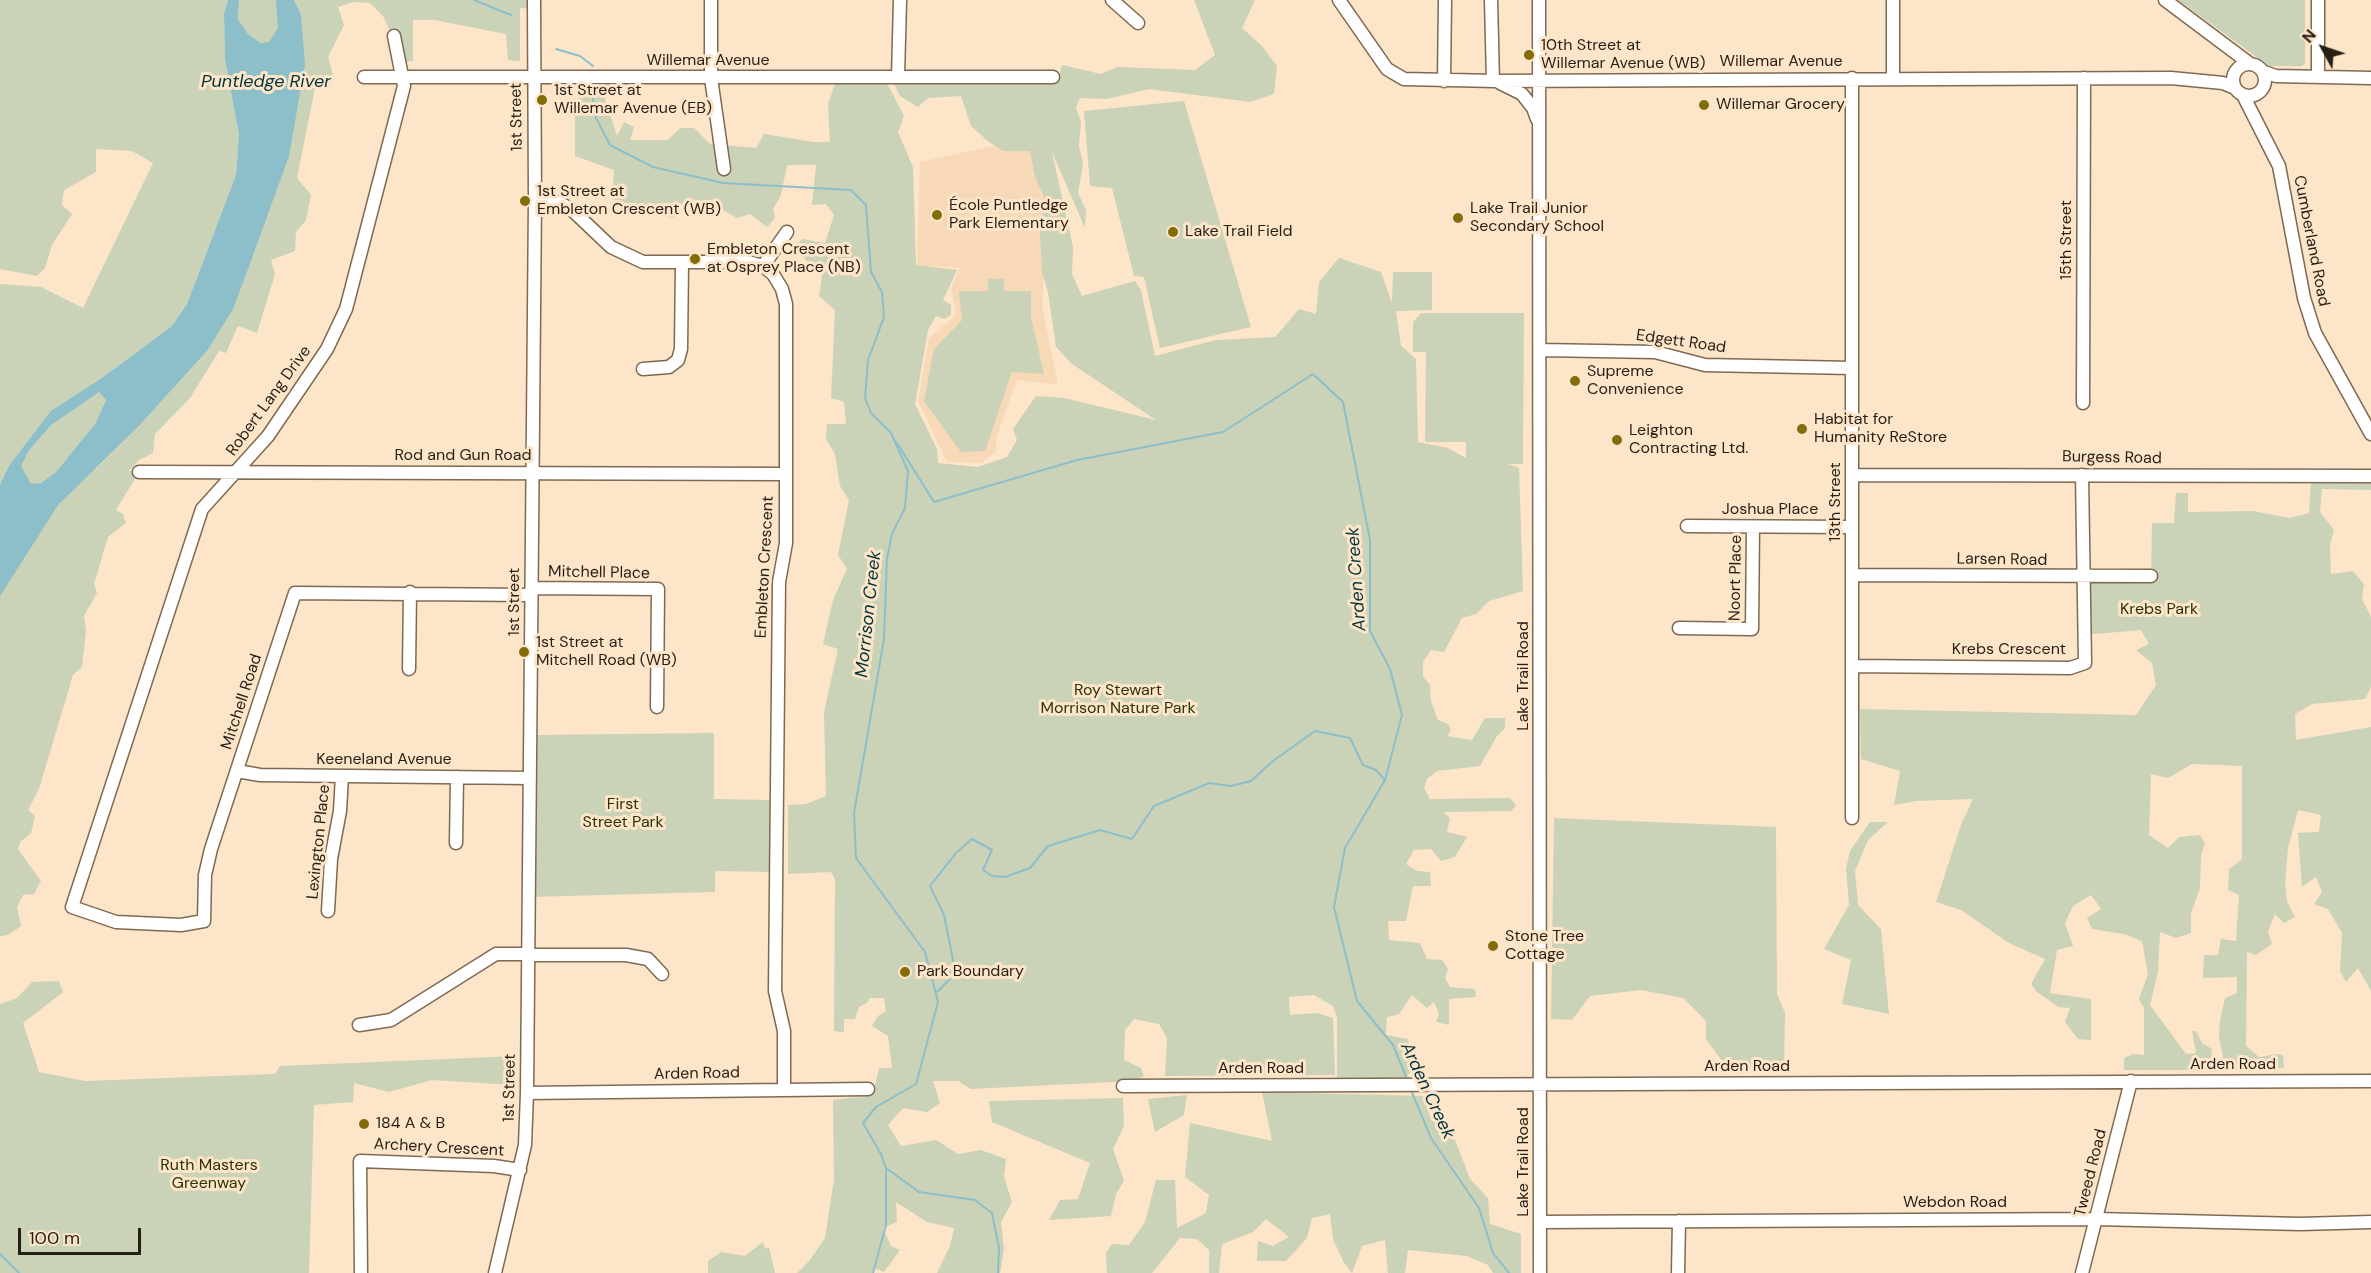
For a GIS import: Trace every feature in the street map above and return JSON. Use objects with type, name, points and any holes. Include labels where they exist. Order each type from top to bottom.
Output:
[{"type":"street","name":"1st Street","points":[[495,1273],[525,1145],[527,1093],[535,198],[534,0]]},
{"type":"street","points":[[711,0],[711,78],[724,169]]},
{"type":"street","points":[[898,77],[900,0]]},
{"type":"street","points":[[1112,0],[1138,23]]},
{"type":"street","name":"Willemar Avenue","points":[[1339,0],[1393,74],[1404,79],[1495,81],[2171,78],[2223,83],[2239,92]]},
{"type":"street","points":[[1444,81],[1445,0]]},
{"type":"street","points":[[1491,0],[1495,81],[1516,89],[1528,100],[1540,127]]},
{"type":"street","name":"Lake Trail Road","points":[[1539,0],[1540,1273]]},
{"type":"street","points":[[1893,0],[1893,78]]},
{"type":"street","points":[[2165,0],[2264,72],[2276,75],[2371,78]]},
{"type":"street","points":[[2318,0],[2318,77]]},
{"type":"street","name":"Robert Lang Drive","points":[[72,906],[202,509],[268,436],[327,349],[346,309],[404,86],[394,36]]},
{"type":"street","points":[[2217,38],[2232,60],[2239,92],[2252,96],[2262,89],[2318,77]]},
{"type":"street","points":[[2235,71],[2249,63]]},
{"type":"street","name":"Willemar Avenue","points":[[2171,78],[2235,71]]},
{"type":"street","points":[[2262,89],[2264,72]]},
{"type":"street","name":"Willemar Avenue","points":[[364,76],[1053,77]]},
{"type":"street","name":"13th Street","points":[[1852,78],[1852,818]]},
{"type":"street","name":"15th Street","points":[[2083,403],[2084,78]]},
{"type":"street","name":"Cumberland Road","points":[[2262,89],[2260,115],[2282,175],[2308,315],[2324,351],[2371,434]]},
{"type":"street","name":"Cumberland Road","points":[[2239,92],[2272,149]]},
{"type":"street","points":[[535,198],[558,202],[571,209],[611,247],[643,262],[749,262],[763,266],[787,232]]},
{"type":"street","points":[[643,369],[669,367],[678,360],[681,350],[682,262]]},
{"type":"street","name":"Embleton Crescent","points":[[763,266],[773,274],[782,289],[786,304],[786,543],[779,582],[775,991],[784,1030],[784,1089]]},
{"type":"street","name":"Edgett Road","points":[[1541,350],[1655,352],[1705,365],[1852,368]]},
{"type":"street","name":"Rod and Gun Road","points":[[139,472],[786,474]]},
{"type":"street","name":"Burgess Road","points":[[1853,475],[2371,476]]},
{"type":"street","name":"Krebs Crescent","points":[[1852,666],[2070,668],[2085,663],[2082,475]]},
{"type":"street","name":"Joshua Place","points":[[1687,526],[1852,527]]},
{"type":"street","name":"Noort Place","points":[[1678,628],[1752,629],[1753,527]]},
{"type":"street","name":"Larsen Road","points":[[1853,575],[2151,576]]},
{"type":"street","name":"Mitchell Place","points":[[532,592],[657,589],[657,707]]},
{"type":"street","name":"Mitchell Road","points":[[72,906],[116,922],[181,925],[204,921],[205,875],[295,592],[532,592]]},
{"type":"street","points":[[409,669],[410,592]]},
{"type":"street","name":"Keeneland Avenue","points":[[237,771],[260,775],[530,778]]},
{"type":"street","name":"Lexington Place","points":[[328,911],[331,859],[340,811],[342,776]]},
{"type":"street","points":[[456,843],[457,777]]},
{"type":"street","points":[[358,1026],[391,1020],[496,954],[626,955],[648,959],[662,974]]},
{"type":"street","name":"Tweed Road","points":[[2082,1273],[2131,1081]]},
{"type":"street","name":"Arden Road","points":[[1123,1086],[2371,1081]]},
{"type":"street","name":"Arden Road","points":[[527,1093],[868,1089]]},
{"type":"street","name":"Archery Crescent","points":[[361,1273],[360,1161],[494,1166],[520,1170]]},
{"type":"street","name":"Webdon Road","points":[[1540,1222],[2096,1219],[2300,1224],[2371,1222]]},
{"type":"street","points":[[1678,1273],[1679,1221]]},
{"type":"shaded area","points":[[993,146],[1051,147],[1042,306],[1058,385],[1017,380],[996,438],[996,452],[981,463],[947,462],[918,401],[929,338],[956,315],[951,288],[960,268],[917,265],[920,162]]},
{"type":"green space","points":[[0,0],[228,0],[224,14],[225,59],[239,135],[236,175],[187,304],[172,326],[99,380],[99,392],[106,399],[95,424],[56,472],[41,483],[0,490],[0,284],[41,287],[83,308],[153,163],[132,151],[96,149],[96,172],[64,190],[62,205],[72,214],[52,245],[45,268],[37,276],[0,269]]},
{"type":"green space","points":[[239,0],[534,0],[533,9],[520,8],[520,61],[508,60],[506,34],[435,20],[413,20],[413,61],[404,62],[383,16],[370,3],[353,2],[338,7],[344,25],[328,57],[333,75],[330,85],[315,88],[297,178],[311,195],[306,220],[296,232],[295,251],[271,260],[275,274],[257,333],[238,326],[226,353],[219,351],[190,398],[155,434],[153,453],[139,460],[129,471],[139,472],[116,510],[123,514],[126,523],[108,537],[94,584],[97,593],[84,616],[86,630],[82,667],[73,675],[39,789],[28,810],[35,816],[31,833],[20,842],[18,849],[41,881],[34,894],[23,895],[17,907],[21,926],[8,935],[0,936],[0,576],[88,468],[96,469],[207,351],[261,43],[248,34],[238,19]]},
{"type":"green space","name":"Roy Stewart Morrison Nature Park","points":[[1194,0],[1255,0],[1242,28],[1261,45],[1277,66],[1274,94],[1250,102],[1149,89],[1107,99],[1080,98],[1076,108],[1081,122],[1079,146],[1083,164],[1078,193],[1086,210],[1085,228],[1052,152],[1073,247],[1072,274],[1082,296],[1135,281],[1141,290],[1155,356],[1216,340],[1275,337],[1299,309],[1316,314],[1319,282],[1339,258],[1381,272],[1392,303],[1393,272],[1432,272],[1432,310],[1396,311],[1401,346],[1416,359],[1418,442],[1448,448],[1466,458],[1466,442],[1425,442],[1426,352],[1413,352],[1413,322],[1421,313],[1524,313],[1523,464],[1507,464],[1519,468],[1523,591],[1489,601],[1476,614],[1462,618],[1444,652],[1431,650],[1423,662],[1423,677],[1430,685],[1431,701],[1438,720],[1448,724],[1451,730],[1447,736],[1472,740],[1485,718],[1505,718],[1505,728],[1497,736],[1480,766],[1437,771],[1427,779],[1424,788],[1430,799],[1510,798],[1516,805],[1511,811],[1443,812],[1450,818],[1447,832],[1467,837],[1455,857],[1441,861],[1431,849],[1414,850],[1406,864],[1417,871],[1430,872],[1431,886],[1413,886],[1406,921],[1388,921],[1389,940],[1420,943],[1427,959],[1442,960],[1448,969],[1445,978],[1450,987],[1475,989],[1476,997],[1449,999],[1449,1025],[1436,1022],[1439,1014],[1434,1002],[1427,1008],[1412,995],[1399,1014],[1387,1017],[1386,1035],[1408,1039],[1412,1071],[1402,1080],[1337,1079],[1337,1017],[1333,1006],[1314,995],[1289,997],[1290,1015],[1317,1013],[1333,1018],[1335,1075],[1165,1076],[1167,1038],[1159,1024],[1134,1019],[1125,1030],[1124,1060],[1141,1068],[1144,1076],[1133,1081],[971,1089],[958,1081],[933,1081],[940,1103],[927,1112],[903,1108],[888,1125],[901,1146],[936,1140],[958,1154],[981,1150],[1006,1159],[1004,1177],[1012,1202],[1001,1222],[1004,1249],[1000,1273],[937,1273],[950,1246],[954,1228],[927,1222],[896,1202],[897,1222],[883,1228],[891,1246],[900,1250],[884,1272],[874,1268],[872,1273],[797,1273],[810,1260],[825,1238],[834,1180],[833,1100],[869,1096],[874,1089],[879,1068],[892,1068],[888,1036],[872,1026],[878,1016],[886,1011],[884,998],[869,998],[868,1002],[859,1007],[855,1019],[844,1019],[844,1032],[834,1031],[835,879],[831,872],[788,874],[788,805],[806,804],[826,796],[824,712],[838,649],[823,644],[833,600],[847,569],[838,555],[849,500],[840,486],[835,454],[826,439],[827,424],[846,424],[844,402],[831,398],[835,310],[819,296],[822,276],[794,248],[802,239],[825,243],[834,215],[826,204],[812,205],[816,165],[787,165],[781,195],[773,209],[775,218],[767,227],[750,214],[737,218],[710,203],[687,198],[674,218],[648,215],[612,199],[614,170],[575,156],[575,114],[582,85],[600,84],[617,136],[624,122],[634,127],[630,140],[668,140],[680,128],[694,128],[710,144],[756,148],[764,134],[813,142],[830,142],[828,104],[836,81],[887,83],[904,116],[898,132],[913,167],[916,265],[957,270],[943,300],[951,305],[951,315],[944,319],[936,316],[928,330],[915,404],[937,449],[938,463],[978,467],[1007,457],[1017,440],[1013,429],[1036,396],[1064,398],[1156,420],[1072,364],[1056,347],[1048,292],[1042,272],[1040,233],[1044,196],[1035,177],[1030,151],[1003,151],[989,142],[971,126],[961,96],[928,98],[918,107],[900,96],[893,82],[1058,80],[1062,65],[1101,74],[1117,67],[1195,70],[1215,55]]},
{"type":"green space","points":[[2178,0],[2305,0],[2305,63],[2302,66],[2269,66]]},
{"type":"green space","name":"Lake Trail Field","points":[[1184,101],[1251,327],[1160,348],[1144,277],[1134,276],[1112,188],[1090,186],[1084,111]]},
{"type":"green space","points":[[988,279],[1004,279],[1004,291],[1031,291],[1031,317],[1044,374],[1012,372],[985,451],[961,452],[924,401],[934,349],[962,320],[959,291],[988,291]]},
{"type":"green space","name":"Krebs Park","points":[[2371,481],[2371,490],[2322,489],[2320,512],[2334,530],[2330,544],[2331,574],[2353,571],[2364,584],[2362,599],[2371,617],[2371,687],[2365,699],[2312,704],[2295,714],[2296,740],[2371,727],[2371,991],[2358,968],[2346,982],[2340,971],[2342,933],[2328,909],[2314,904],[2322,892],[2316,877],[2302,887],[2298,833],[2319,832],[2321,815],[2298,810],[2288,848],[2285,883],[2287,901],[2295,917],[2284,923],[2275,914],[2268,931],[2272,944],[2256,955],[2247,952],[2246,1046],[2259,1057],[2283,1055],[2284,1068],[2226,1071],[2219,1038],[2220,1020],[2225,998],[2237,993],[2237,977],[2203,978],[2204,955],[2218,955],[2221,939],[2236,941],[2239,895],[2228,890],[2229,869],[2242,859],[2242,766],[2192,764],[2168,778],[2151,774],[2149,835],[2168,848],[2179,837],[2200,835],[2205,844],[2201,855],[2200,888],[2191,913],[2191,933],[2176,938],[2160,932],[2158,972],[2150,1005],[2186,1054],[2196,1053],[2192,1031],[2196,1031],[2202,1043],[2212,1049],[2210,1070],[2124,1070],[2124,1058],[2133,1054],[2144,1055],[2144,1008],[2139,999],[2148,974],[2142,941],[2124,934],[2092,929],[2087,918],[2101,909],[2091,895],[2073,906],[2065,923],[2073,946],[2057,950],[2050,993],[2091,999],[2091,1040],[2078,1039],[2065,1022],[2070,1008],[2059,1007],[2037,992],[2031,984],[2045,959],[2009,943],[1961,910],[1936,902],[1961,825],[1973,799],[1916,801],[1894,805],[1900,771],[1861,759],[1860,709],[2136,715],[2156,685],[2152,663],[2136,650],[2149,644],[2141,630],[2083,635],[2087,583],[2151,583],[2152,523],[2174,523],[2176,493],[2188,493],[2188,512],[2253,511],[2290,518],[2309,513],[2311,482]]},
{"type":"green space","name":"First Street Park","points":[[714,733],[714,799],[772,800],[772,872],[715,871],[715,892],[529,897],[530,735]]},
{"type":"green space","points":[[1554,818],[1776,827],[1777,994],[1785,1013],[1784,1067],[1728,1069],[1706,1039],[1706,1021],[1683,998],[1641,990],[1590,996],[1572,1020],[1551,1019]]},
{"type":"green space","points":[[1870,822],[1888,822],[1868,840],[1855,871],[1858,905],[1881,929],[1889,1014],[1842,1004],[1851,960],[1824,949],[1849,905],[1846,869],[1850,851]]},
{"type":"green space","name":"Ruth Masters Greenway","points":[[59,981],[63,992],[23,1023],[39,1072],[85,1081],[275,1074],[280,1066],[517,1056],[513,1085],[432,1080],[389,1092],[354,1083],[353,1102],[314,1105],[309,1273],[0,1273],[0,1004],[17,998],[32,982]]},
{"type":"green space","points":[[1262,1092],[1424,1096],[1431,1120],[1449,1124],[1470,1179],[1488,1198],[1490,1224],[1521,1234],[1521,1273],[1493,1273],[1488,1265],[1467,1256],[1408,1250],[1405,1273],[1388,1273],[1385,1240],[1362,1246],[1352,1273],[1343,1261],[1333,1239],[1330,1214],[1312,1218],[1307,1238],[1286,1261],[1257,1261],[1258,1241],[1273,1246],[1289,1237],[1266,1219],[1253,1232],[1222,1244],[1219,1273],[1209,1273],[1209,1250],[1197,1239],[1180,1238],[1152,1273],[1107,1273],[1106,1253],[1112,1244],[1129,1245],[1145,1222],[1156,1180],[1175,1180],[1177,1228],[1206,1213],[1209,1195],[1185,1177],[1190,1123],[1272,1141]]},
{"type":"green space","points":[[1187,1095],[1184,1115],[1155,1132],[1148,1099]]},
{"type":"green space","points":[[1123,1098],[1124,1126],[1113,1149],[1124,1181],[1116,1194],[1111,1216],[1049,1220],[1060,1200],[1078,1199],[1090,1163],[992,1122],[989,1101]]},
{"type":"green space","points":[[763,1242],[765,1249],[769,1247],[775,1273],[708,1273],[708,1261],[721,1252],[745,1256]]},
{"type":"water","name":"Puntledge River","points":[[228,0],[239,0],[238,19],[248,34],[261,43],[269,42],[278,28],[276,0],[294,0],[301,15],[305,64],[289,156],[233,309],[207,351],[137,428],[58,505],[0,596],[0,485],[9,466],[51,411],[99,380],[172,326],[187,304],[236,175],[239,135],[225,59],[224,14]],"holes":[[[99,392],[106,400],[95,424],[56,472],[41,483],[31,484],[21,466],[29,450],[51,425]]]},
{"type":"waterway","name":"Morrison Creek","points":[[474,0],[511,15]]},
{"type":"waterway","name":"Morrison Creek","points":[[556,49],[580,56],[593,66]]},
{"type":"waterway","name":"Morrison Creek","points":[[592,93],[596,118],[610,145],[653,167],[723,183],[851,190],[866,205],[871,272],[882,292],[884,317],[868,360],[865,398],[871,413],[891,433],[908,471],[905,508],[892,534],[887,558],[884,639],[854,813],[856,858],[925,952],[938,1002],[916,1084],[876,1107],[863,1123],[881,1154],[886,1168],[886,1225],[873,1273]]},
{"type":"waterway","name":"Arden Creek","points":[[897,443],[934,502],[1077,460],[1223,432],[1313,374],[1343,402],[1370,540],[1370,631],[1390,669],[1402,715],[1385,780],[1345,848],[1334,907],[1357,1001],[1393,1045],[1407,1079]]},
{"type":"waterway","points":[[936,993],[950,979],[953,960],[944,915],[930,886],[956,853],[972,839],[992,850],[983,870],[992,876],[1005,877],[1030,868],[1048,846],[1100,830],[1132,839],[1154,806],[1209,783],[1231,786],[1251,781],[1273,761],[1315,731],[1350,738],[1363,765],[1376,770],[1385,780]]},
{"type":"waterway","name":"Arden Creek","points":[[1411,1090],[1431,1138],[1479,1208],[1493,1253],[1509,1273]]},
{"type":"waterway","points":[[886,1168],[919,1192],[975,1200],[992,1213],[999,1248],[998,1273]]},
{"type":"waterway","points":[[0,1254],[19,1273]]},
{"type":"place","name":"10th Street at Willemar Avenue (WB)","points":[[1529,55]]},
{"type":"place","name":"1st Street at Willemar Avenue (EB)","points":[[542,100]]},
{"type":"place","name":"Willemar Grocery","points":[[1704,105]]},
{"type":"place","name":"1st Street at Embleton Crescent (WB)","points":[[525,201]]},
{"type":"place","name":"École Puntledge Park Elementary","points":[[937,215]]},
{"type":"place","name":"Lake Trail Junior Secondary School","points":[[1458,218]]},
{"type":"place","name":"Lake Trail Field","points":[[1173,232]]},
{"type":"place","name":"Embleton Crescent at Osprey Place (NB)","points":[[695,259]]},
{"type":"place","name":"Supreme Convenience","points":[[1575,381]]},
{"type":"place","name":"Habitat for Humanity ReStore","points":[[1802,429]]},
{"type":"place","name":"Leighton Contracting Ltd.","points":[[1617,440]]},
{"type":"place","name":"1st Street at Mitchell Road (WB)","points":[[524,652]]},
{"type":"place","name":"Stone Tree Cottage","points":[[1493,946]]},
{"type":"place","name":"Park Boundary","points":[[905,972]]},
{"type":"place","name":"184 A & B","points":[[364,1124]]}]
